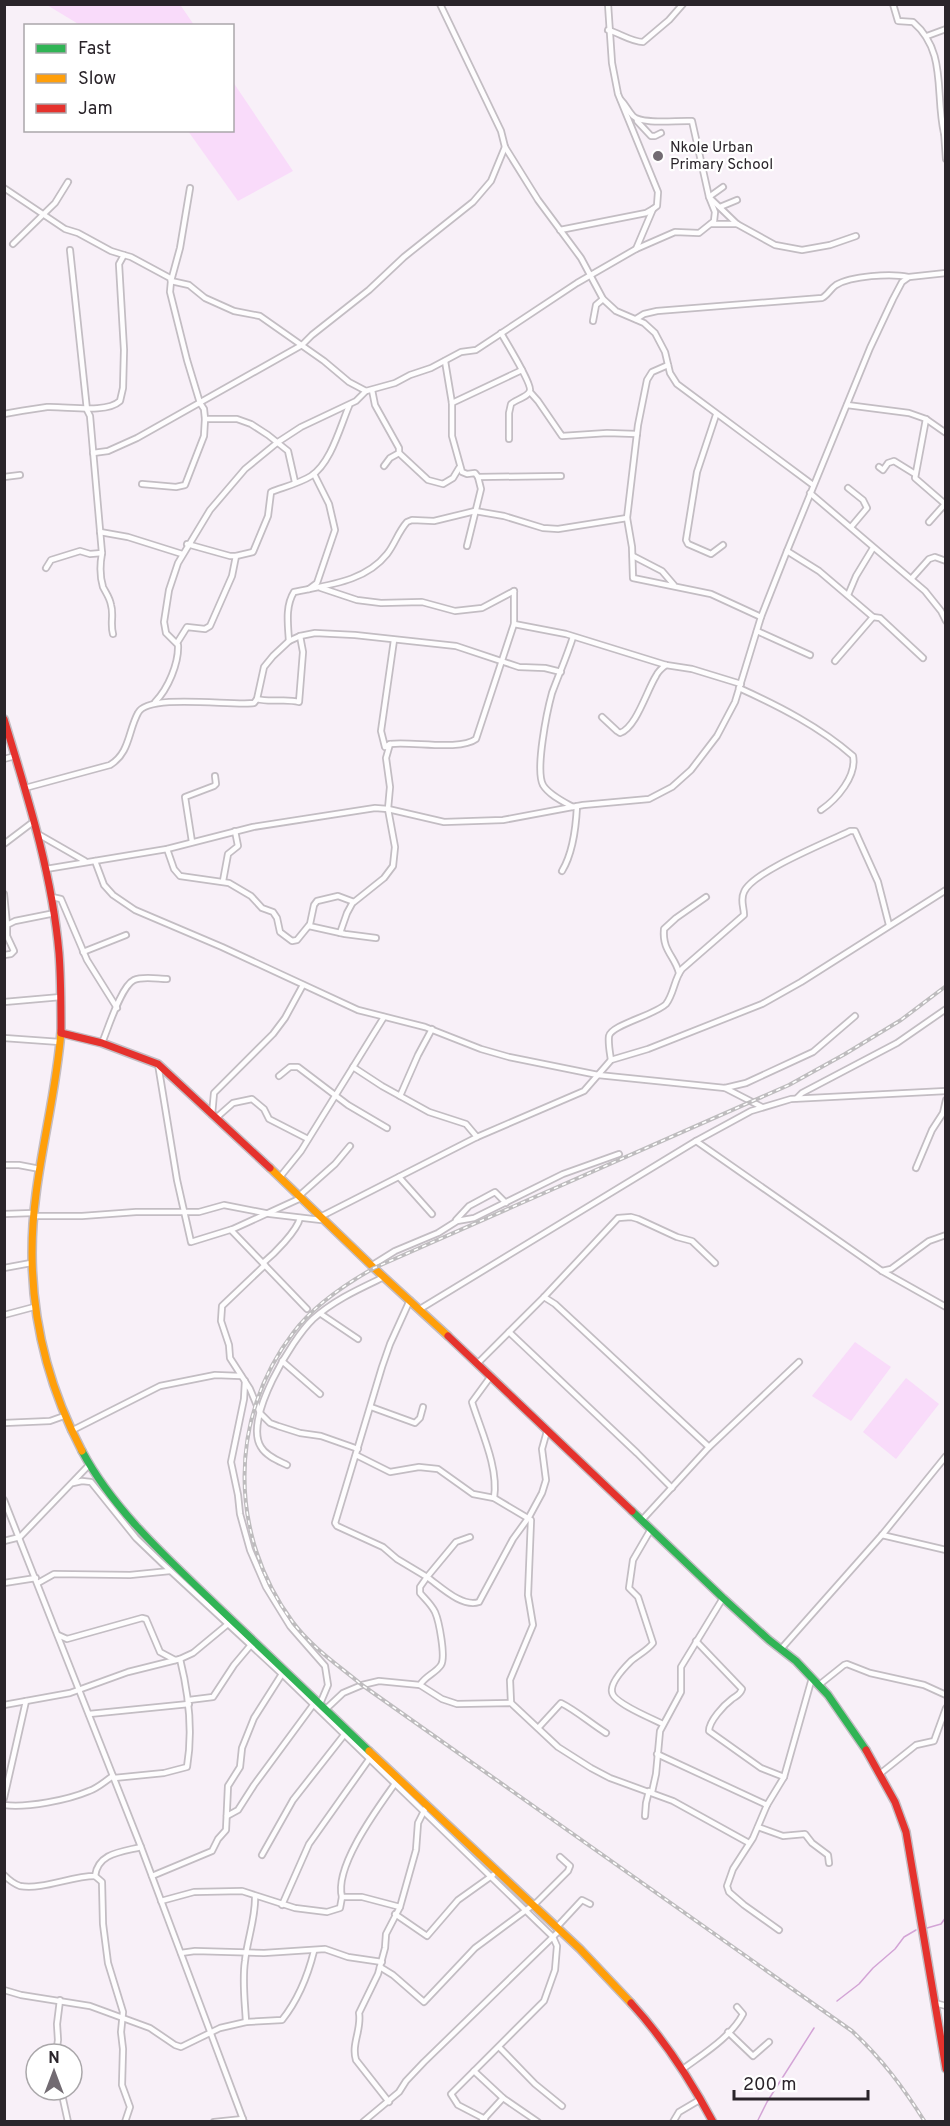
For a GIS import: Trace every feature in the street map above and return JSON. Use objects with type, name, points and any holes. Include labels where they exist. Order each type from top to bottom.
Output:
[{"type":"main road","points":[[4,719],[38,834],[59,942],[61,1033],[56,1081],[33,1214],[31,1263],[34,1307],[46,1366],[71,1431],[89,1465],[132,1522],[230,1623],[320,1706],[494,1874],[532,1905],[556,1932],[632,2004],[683,2069],[713,2121]]},
{"type":"main road","points":[[61,1033],[102,1043],[158,1064],[280,1177],[371,1266],[420,1308],[723,1598],[796,1661],[819,1685],[880,1773],[906,1832],[945,2069]]},
{"type":"street","points":[[440,4],[501,131],[505,147],[538,201],[581,258],[603,300],[616,311],[649,327],[659,339],[677,384],[813,486]]},
{"type":"street","points":[[560,230],[646,213],[657,206],[658,192],[620,99],[612,63],[608,4]]},
{"type":"street","points":[[608,30],[642,42],[669,20],[683,4]]},
{"type":"street","points":[[893,4],[898,21],[913,22],[927,36],[935,54],[945,159]]},
{"type":"street","points":[[927,36],[945,29]]},
{"type":"street","points":[[620,99],[651,136],[661,133]]},
{"type":"street","points":[[177,643],[166,633],[164,622],[169,590],[182,554],[224,492],[245,469],[278,442],[301,427],[350,405],[369,391],[395,383],[461,352],[476,350],[636,249],[675,232],[699,233],[711,225],[715,212],[709,197],[692,121],[643,121],[633,116]]},
{"type":"street","points":[[93,453],[108,451],[138,438],[302,345],[369,290],[404,257],[473,202],[490,181],[505,147]]},
{"type":"street","points":[[13,244],[55,203],[68,182]]},
{"type":"street","points":[[709,197],[723,187]]},
{"type":"street","points":[[4,188],[66,229],[131,257],[170,278],[171,281],[189,285],[205,298],[234,311],[260,316],[349,382],[369,391],[399,448],[399,453],[428,480],[443,484],[453,478],[459,468]]},
{"type":"street","points":[[142,484],[176,487],[185,485],[204,436],[204,409],[200,403],[171,299],[171,281],[180,248],[190,188]]},
{"type":"street","points":[[709,197],[737,224],[775,245],[802,250],[830,245],[856,236]]},
{"type":"street","points":[[720,207],[737,200]]},
{"type":"street","points":[[636,249],[653,209]]},
{"type":"street","points":[[711,225],[737,224]]},
{"type":"street","points":[[70,249],[87,410],[90,416],[102,553],[101,575],[112,606],[113,634]]},
{"type":"street","points":[[4,414],[48,407],[79,407],[87,410],[117,404],[122,395],[124,350],[119,264],[124,255]]},
{"type":"street","points":[[636,319],[644,314],[657,311],[822,298],[833,287],[841,283],[892,275],[909,277],[945,273]]},
{"type":"street","points":[[46,869],[167,849],[236,831],[375,808],[388,809],[434,821],[456,823],[503,820],[575,807],[649,799],[672,787],[691,770],[717,736],[735,702],[761,617],[810,493],[870,348],[902,282],[909,277]]},
{"type":"street","points":[[592,321],[596,305],[603,300]]},
{"type":"street","points":[[501,333],[522,370],[530,392],[562,436],[637,434]]},
{"type":"street","points":[[445,361],[452,403],[452,436],[459,468],[466,474],[475,473],[482,489],[467,546]]},
{"type":"street","points":[[668,365],[652,372],[647,380],[637,434],[627,518],[633,556],[633,578],[711,594],[761,617]]},
{"type":"street","points":[[452,403],[522,370]]},
{"type":"street","points":[[509,439],[511,404],[530,392]]},
{"type":"street","points":[[188,544],[236,556],[255,550],[268,516],[271,492],[314,474],[322,466],[350,405]]},
{"type":"street","points":[[848,405],[909,413],[926,419],[945,433]]},
{"type":"street","points":[[716,415],[697,472],[686,540],[688,544],[711,554],[723,545]]},
{"type":"street","points":[[926,419],[915,478],[945,504],[929,522]]},
{"type":"street","points":[[205,420],[245,422],[278,442],[289,454],[295,482]]},
{"type":"street","points":[[384,466],[390,458],[399,453]]},
{"type":"street","points":[[879,467],[883,470],[888,463],[894,461],[915,474]]},
{"type":"street","points":[[309,589],[317,583],[335,530],[329,504],[314,474]]},
{"type":"street","points":[[4,477],[20,475]]},
{"type":"street","points":[[478,477],[561,476]]},
{"type":"street","points":[[848,488],[863,500],[867,508],[851,527]]},
{"type":"street","points":[[810,493],[873,548],[912,578],[935,603],[945,621]]},
{"type":"street","points":[[289,641],[287,622],[290,598],[294,592],[344,582],[363,574],[380,562],[390,551],[406,522],[434,521],[475,511],[558,530],[627,518]]},
{"type":"street","points":[[100,532],[128,537],[182,554]]},
{"type":"street","points":[[848,595],[856,576],[873,548]]},
{"type":"street","points":[[46,568],[51,560],[80,551],[90,554],[102,553]]},
{"type":"street","points":[[787,551],[819,571],[873,617],[880,618],[923,658]]},
{"type":"street","points":[[156,702],[166,689],[177,659],[177,643],[187,627],[205,629],[210,626],[232,576],[236,556]]},
{"type":"street","points":[[633,556],[662,571],[674,586]]},
{"type":"street","points":[[912,578],[929,559],[936,557],[945,561]]},
{"type":"street","points":[[320,588],[357,600],[381,603],[422,602],[455,611],[482,608],[514,591],[514,624],[476,739],[471,743],[387,746]]},
{"type":"street","points":[[835,661],[873,617]]},
{"type":"street","points":[[514,624],[573,636],[666,665],[692,669],[740,686],[786,711],[819,731],[855,759],[844,787],[822,810]]},
{"type":"street","points":[[757,631],[810,655]]},
{"type":"street","points":[[25,788],[116,762],[130,739],[138,711],[156,702],[254,703],[258,699],[264,667],[289,641],[300,636],[326,633],[456,646],[519,667],[561,672]]},
{"type":"street","points":[[258,699],[267,702],[289,699],[299,702],[303,652],[300,636]]},
{"type":"street","points":[[573,636],[552,695],[544,732],[541,779],[548,791],[575,807]]},
{"type":"street","points":[[340,933],[352,902],[384,878],[393,866],[395,847],[388,809],[390,787],[387,746],[381,730],[394,640]]},
{"type":"street","points":[[602,717],[620,733],[625,731],[642,704],[656,674],[666,665]]},
{"type":"street","points":[[4,759],[15,756]]},
{"type":"street","points":[[192,842],[184,797],[214,786],[215,776]]},
{"type":"street","points":[[562,871],[572,844],[575,807]]},
{"type":"street","points":[[4,844],[34,822]]},
{"type":"street","points":[[223,881],[228,854],[237,846],[236,831]]},
{"type":"street","points":[[611,1060],[610,1033],[664,1006],[679,973],[744,915],[743,895],[752,880],[850,831],[856,833],[878,882],[889,925]]},
{"type":"street","points":[[38,834],[86,861]]},
{"type":"street","points":[[167,849],[174,869],[180,876],[223,881],[249,895],[262,908],[273,912],[280,932],[289,939],[297,940],[309,926],[317,901],[338,897],[352,902]]},
{"type":"street","points":[[95,861],[104,885],[113,895],[135,910],[349,1007],[432,1029],[481,1049],[509,1057],[598,1075],[726,1088],[746,1083],[813,1052],[855,1016]]},
{"type":"street","points":[[4,1214],[82,1216],[136,1212],[184,1213],[224,1205],[300,1218],[322,1219],[477,1137],[584,1090],[611,1060],[648,1049],[762,1004],[801,982],[945,890]]},
{"type":"street","points":[[4,894],[7,936],[14,951],[4,955]]},
{"type":"street","points":[[52,897],[61,899],[91,968],[117,1008]]},
{"type":"street","points":[[679,973],[667,951],[664,929],[706,897]]},
{"type":"street","points":[[7,925],[15,921],[55,913]]},
{"type":"street","points":[[309,926],[376,938]]},
{"type":"street","points":[[83,952],[126,935]]},
{"type":"street","points":[[102,1043],[117,1008],[133,980],[167,979]]},
{"type":"street","points":[[214,1117],[214,1094],[273,1034],[285,1018],[303,985]]},
{"type":"street","points":[[4,1002],[61,997]]},
{"type":"street","points":[[797,1098],[802,1093],[897,1043],[944,1011],[945,1018]]},
{"type":"street","points":[[280,1177],[308,1139],[384,1017]]},
{"type":"street","points":[[400,1096],[418,1054],[432,1029]]},
{"type":"street","points":[[4,1038],[60,1042]]},
{"type":"street","points":[[158,1064],[184,1213],[192,1243],[231,1230],[300,1197],[335,1164],[350,1146]]},
{"type":"street","points":[[279,1076],[290,1067],[297,1066],[334,1096],[387,1128]]},
{"type":"street","points":[[353,1067],[435,1114],[466,1124],[477,1137]]},
{"type":"street","points":[[726,1088],[762,1107]]},
{"type":"street","points":[[420,1308],[696,1141],[736,1118],[762,1107],[797,1098],[945,1091]]},
{"type":"street","points":[[214,1117],[233,1103],[252,1099],[264,1109],[269,1119],[308,1139]]},
{"type":"street","points":[[916,1168],[932,1130],[943,1113],[945,1100]]},
{"type":"street","points":[[696,1141],[882,1271],[945,1307]]},
{"type":"street","points":[[454,1222],[474,1218],[568,1171],[619,1154]]},
{"type":"street","points":[[4,1165],[40,1169]]},
{"type":"street","points":[[399,1177],[432,1214]]},
{"type":"street","points":[[371,1266],[394,1251],[438,1233],[454,1222],[469,1206],[495,1191],[506,1203]]},
{"type":"street","points":[[300,1218],[289,1235],[264,1264],[225,1301],[220,1313],[229,1345],[229,1355],[245,1381],[260,1413],[270,1423],[300,1433],[321,1436],[357,1452],[390,1472],[434,1467],[446,1473],[473,1494],[494,1498],[529,1517],[532,1527],[528,1562],[530,1574],[528,1600],[533,1625],[510,1680],[512,1703],[569,1755],[591,1768],[610,1778],[651,1791],[701,1815],[749,1843]]},
{"type":"street","points":[[478,1363],[618,1218],[638,1219],[677,1237],[692,1241],[715,1263]]},
{"type":"street","points":[[231,1230],[307,1309]]},
{"type":"street","points":[[882,1271],[891,1269],[928,1241],[945,1235]]},
{"type":"street","points":[[4,1268],[31,1263]]},
{"type":"street","points":[[287,1465],[271,1456],[260,1446],[258,1434],[264,1399],[282,1361],[303,1330],[321,1314],[342,1297],[384,1277]]},
{"type":"street","points":[[544,1297],[574,1321],[709,1447]]},
{"type":"street","points":[[410,1299],[390,1344],[336,1525],[382,1547],[465,1602],[471,1604],[479,1602],[544,1488],[545,1473],[542,1454],[547,1431]]},
{"type":"street","points":[[4,1315],[34,1307]]},
{"type":"street","points":[[321,1314],[358,1340]]},
{"type":"street","points":[[509,1332],[672,1488]]},
{"type":"street","points":[[282,1361],[320,1394]]},
{"type":"street","points":[[642,1520],[709,1447],[799,1362]]},
{"type":"street","points":[[71,1431],[160,1386],[215,1375],[241,1376]]},
{"type":"street","points":[[491,1376],[472,1402],[493,1462],[496,1485],[494,1498]]},
{"type":"street","points":[[227,1816],[238,1810],[254,1785],[320,1706],[328,1685],[325,1666],[290,1626],[266,1587],[250,1550],[240,1514],[231,1462],[243,1406],[245,1381]]},
{"type":"street","points":[[371,1407],[416,1423],[423,1407]]},
{"type":"street","points":[[4,1423],[50,1421],[64,1416]]},
{"type":"street","points":[[781,1649],[882,1536],[945,1456]]},
{"type":"street","points":[[4,1541],[20,1537],[89,1465]]},
{"type":"street","points":[[73,1484],[82,1481],[91,1482],[136,1538],[230,1623],[250,1646],[320,1706],[344,1735],[371,1756],[394,1785],[425,1807],[418,1823],[416,1850],[400,1906],[386,1934],[381,1965],[359,2013],[354,2054],[359,2066],[389,2102]]},
{"type":"street","points":[[4,1500],[114,1777],[244,2120],[214,2121]]},
{"type":"street","points":[[651,1529],[633,1560],[629,1588],[638,1597],[653,1643],[628,1665],[614,1683],[612,1692],[613,1696],[622,1703],[663,1724]]},
{"type":"street","points":[[882,1536],[945,1550]]},
{"type":"street","points":[[420,1685],[441,1664],[443,1657],[437,1617],[420,1593],[420,1587],[456,1542],[470,1537]]},
{"type":"street","points":[[4,1583],[37,1580],[54,1574],[130,1575],[170,1571]]},
{"type":"street","points":[[645,1816],[646,1803],[656,1774],[663,1724],[678,1701],[682,1688],[681,1667],[723,1598]]},
{"type":"street","points":[[58,1635],[67,1639],[142,1618],[146,1619],[160,1652],[178,1660]]},
{"type":"street","points":[[4,1705],[55,1696],[128,1672],[178,1660],[194,1653],[230,1623]]},
{"type":"street","points":[[696,1641],[742,1689],[720,1712],[709,1726],[709,1731],[761,1768],[784,1777]]},
{"type":"street","points":[[89,1714],[213,1697],[250,1646]]},
{"type":"street","points":[[4,1805],[69,1798],[92,1790],[114,1777],[185,1769],[190,1735],[189,1702],[178,1660]]},
{"type":"street","points":[[819,1685],[847,1664],[870,1673],[924,1685],[945,1695]]},
{"type":"street","points":[[152,1876],[212,1851],[226,1830],[228,1786],[240,1767],[243,1748],[262,1702],[282,1674]]},
{"type":"street","points":[[779,1930],[744,1905],[727,1889],[733,1869],[784,1777],[812,1678]]},
{"type":"street","points":[[320,1706],[343,1693],[371,1682],[390,1681],[420,1685],[442,1699],[457,1704],[512,1703]]},
{"type":"street","points":[[4,1798],[26,1701]]},
{"type":"street","points":[[538,1727],[561,1703],[606,1733]]},
{"type":"street","points":[[880,1773],[916,1745],[934,1741],[945,1708]]},
{"type":"street","points":[[262,1855],[293,1800],[344,1735]]},
{"type":"street","points":[[657,1754],[767,1805]]},
{"type":"street","points":[[282,1905],[309,1844],[371,1756]]},
{"type":"street","points":[[162,1901],[194,1892],[242,1891],[282,1905],[327,1912],[340,1908],[342,1897],[340,1886],[360,1836],[394,1785]]},
{"type":"street","points":[[758,1827],[783,1836],[805,1834],[812,1843],[828,1855],[829,1863]]},
{"type":"street","points":[[95,1876],[96,1868],[101,1860],[141,1847]]},
{"type":"street","points":[[182,1953],[325,1949],[381,1965],[424,2002],[476,1948],[526,1911],[568,1871],[570,1866],[560,1857]]},
{"type":"street","points":[[395,1914],[427,1936],[458,1900],[494,1874],[526,1911],[556,1932]]},
{"type":"street","points":[[4,1875],[19,1886],[95,1876],[102,1882],[103,1924],[108,1963],[122,2003],[122,2085],[130,2107],[125,2121]]},
{"type":"street","points":[[246,2022],[244,1965],[255,1908],[255,1896]]},
{"type":"street","points":[[342,1897],[362,1897],[400,1906]]},
{"type":"street","points":[[363,2121],[389,2102],[424,2062],[556,1932],[581,1901],[585,1900],[590,1904]]},
{"type":"street","points":[[503,2098],[483,2120],[465,2109],[451,2096],[452,2092],[499,2047],[547,1995],[556,1961],[556,1932]]},
{"type":"street","points":[[4,1990],[21,1995],[90,2006],[150,2028],[181,2047],[211,2031],[246,2022],[284,2018],[303,1985],[314,1951]]},
{"type":"street","points":[[58,2042],[60,2000]]},
{"type":"street","points":[[935,2003],[945,2006]]},
{"type":"street","points":[[683,2069],[728,2032],[743,2014],[736,2007]]},
{"type":"street","points":[[728,2032],[753,2056],[769,2042]]},
{"type":"street","points":[[499,2047],[535,2084],[562,2106]]},
{"type":"street","points":[[474,2071],[503,2098],[538,2121]]},
{"type":"street","points":[[673,2121],[679,2112],[701,2099]]},
{"type":"street","points":[[64,2102],[68,2121]]},
{"type":"shaded area","points":[[47,5],[184,5],[181,6],[193,24],[78,24]]},
{"type":"shaded area","points":[[234,83],[293,171],[238,201],[189,132],[234,132]]},
{"type":"shaded area","points":[[855,1342],[891,1367],[851,1421],[812,1396]]},
{"type":"shaded area","points":[[906,1378],[939,1404],[896,1459],[863,1432]]},
{"type":"waterway","points":[[927,1928],[941,1924],[946,1917]]},
{"type":"waterway","points":[[837,2001],[859,1984],[904,1937],[916,1930]]},
{"type":"waterway","points":[[757,2122],[767,2102],[814,2028]]},
{"type":"railway","points":[[925,2122],[891,2074],[852,2031],[362,1685],[316,1647],[292,1621],[271,1587],[256,1552],[247,1514],[244,1477],[248,1439],[257,1402],[272,1366],[301,1323],[340,1289],[374,1268],[789,1085],[901,1020],[946,986]]},
{"type":"traffic: fast","points":[[82,1451],[110,1494],[143,1533],[369,1751]]},
{"type":"traffic: fast","points":[[632,1511],[723,1598],[796,1661],[828,1695],[866,1750]]},
{"type":"traffic: slow","points":[[61,1031],[36,1194],[32,1261],[34,1294],[46,1358],[55,1390],[82,1451]]},
{"type":"traffic: slow","points":[[270,1168],[448,1336]]},
{"type":"traffic: slow","points":[[369,1751],[580,1949],[631,2003]]},
{"type":"traffic: jam","points":[[4,719],[38,834],[51,893],[59,953],[61,1031]]},
{"type":"traffic: jam","points":[[61,1033],[102,1043],[158,1064],[270,1168]]},
{"type":"traffic: jam","points":[[448,1336],[632,1511]]},
{"type":"traffic: jam","points":[[866,1750],[895,1802],[906,1832],[946,2069]]},
{"type":"traffic: jam","points":[[631,2003],[676,2060],[713,2122]]},
{"type":"place","name":"Nkole Urban Primary School","points":[[658,156]]}]
